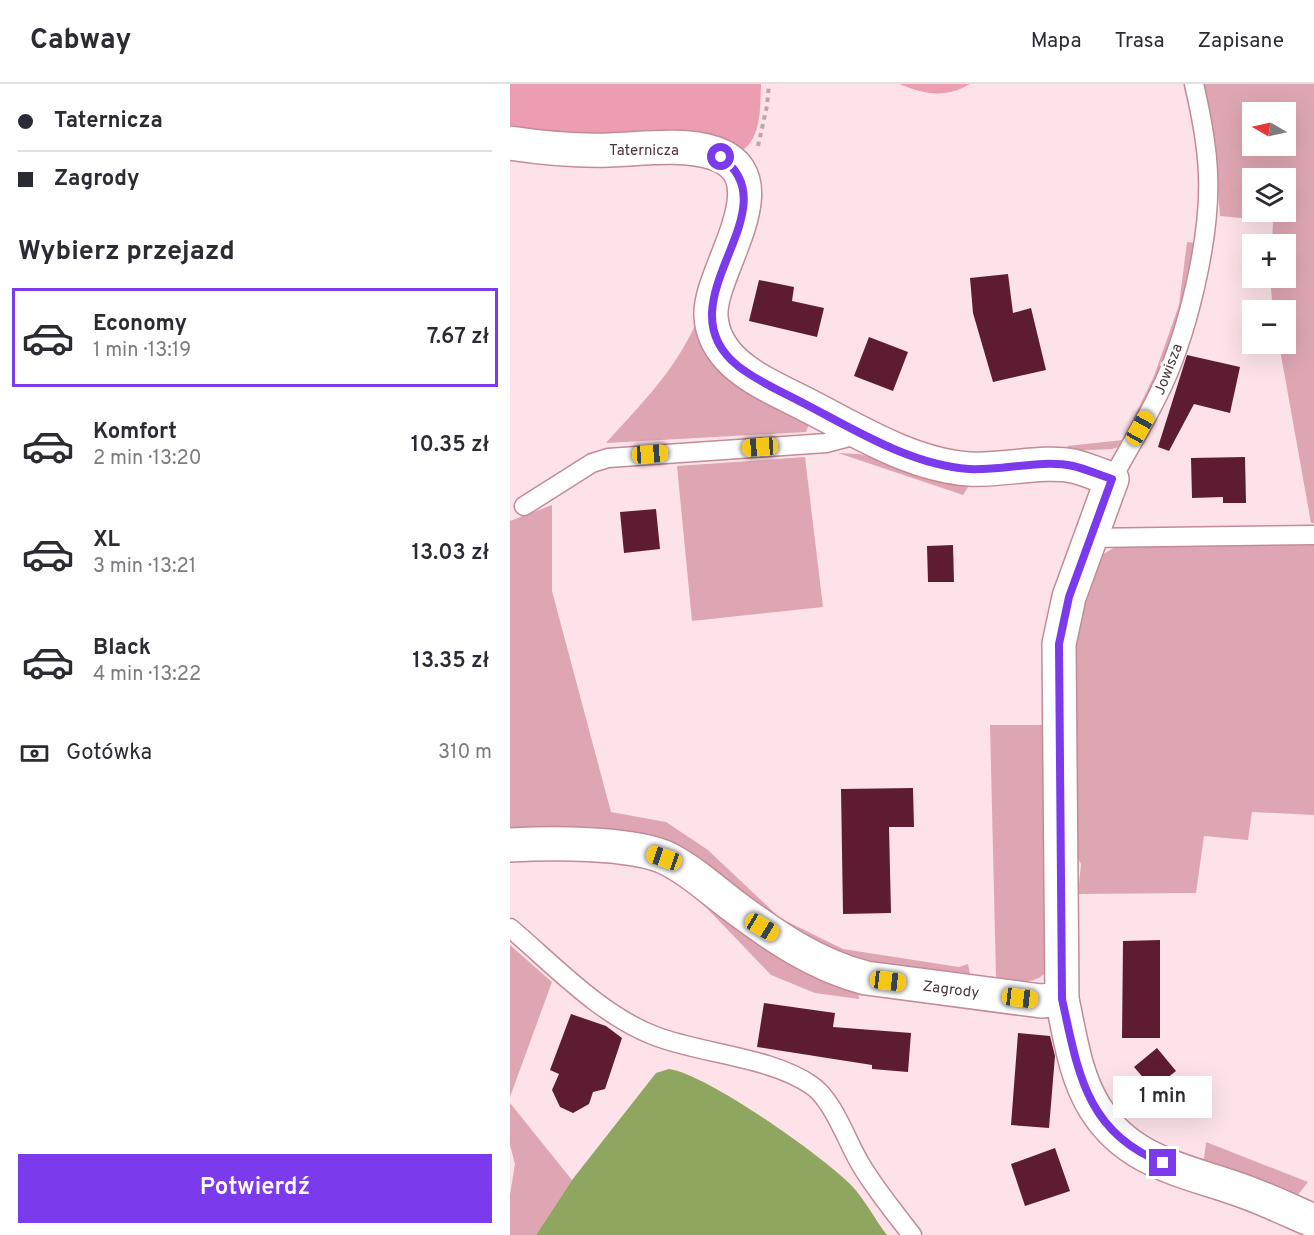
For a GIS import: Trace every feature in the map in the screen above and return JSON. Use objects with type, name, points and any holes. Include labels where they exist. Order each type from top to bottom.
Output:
[{"type":"street","name":"Taternicza","points":[[510,143],[554,150],[680,149],[712,153],[731,164],[738,172]]},
{"type":"street","points":[[738,172],[743,182],[743,208],[711,303],[712,322],[718,342],[726,355],[756,378],[862,433],[944,466],[987,469],[1052,464],[1072,466],[1112,479]]},
{"type":"street","name":"Jowisza","points":[[1062,999],[1058,664],[1063,620],[1088,538],[1112,479]]},
{"type":"street","name":"Zagrody","points":[[510,845],[626,848],[664,858],[686,870],[762,927],[822,964],[841,972],[866,978],[1041,1001],[1062,999]]},
{"type":"street","points":[[1062,999],[1083,1082],[1094,1107],[1121,1141],[1141,1154],[1252,1194],[1314,1221]]},
{"type":"lane","name":"Jowisza","points":[[1112,479],[1160,393],[1192,303],[1208,206],[1208,174],[1202,120],[1194,84]]},
{"type":"lane","points":[[524,506],[592,463],[608,458],[826,443],[862,433]]},
{"type":"lane","points":[[1088,538],[1314,535]]},
{"type":"lane","points":[[510,928],[602,1007],[633,1027],[687,1046],[781,1071],[812,1085],[830,1105],[844,1135],[880,1195],[912,1235]]},
{"type":"path","points":[[738,172],[755,154],[762,139],[769,84]]},
{"type":"shaded area","points":[[510,84],[761,84],[760,114],[751,141],[737,154],[510,135]]},
{"type":"shaded area","points":[[899,84],[970,84],[952,92],[934,93]]},
{"type":"shaded area","points":[[1201,84],[1314,84],[1314,523],[1311,523],[1281,354],[1296,354],[1296,300],[1272,300],[1271,288],[1296,288],[1296,234],[1272,234],[1273,222],[1296,222],[1296,168],[1242,168],[1242,218],[1220,216],[1214,140]]},
{"type":"shaded area","points":[[1187,242],[1196,243],[1183,305],[1158,377],[1122,446],[1112,449],[1072,451],[1067,446],[1123,440],[1154,376],[1179,305]]},
{"type":"shaded area","points":[[707,296],[704,326],[811,419],[806,432],[606,443],[665,376],[688,340]]},
{"type":"shaded area","points":[[838,453],[859,454],[974,478],[963,495]]},
{"type":"shaded area","points":[[805,457],[823,607],[692,621],[677,466]]},
{"type":"shaded area","points":[[552,505],[552,591],[611,812],[666,822],[708,850],[780,918],[843,949],[959,967],[968,964],[970,974],[853,966],[691,863],[510,838],[510,521]]},
{"type":"shaded area","points":[[1314,545],[1314,815],[1252,812],[1248,840],[1204,836],[1196,893],[1078,894],[1081,864],[1071,846],[1066,662],[1097,558],[1115,547]]},
{"type":"shaded area","points":[[990,725],[1051,725],[1047,971],[1030,981],[996,977]]},
{"type":"shaded area","points":[[700,901],[747,931],[858,987],[859,999],[815,993],[771,975]]},
{"type":"shaded area","points":[[510,945],[552,982],[510,1097]]},
{"type":"shaded area","points":[[669,1069],[687,1074],[710,1085],[764,1118],[817,1156],[852,1186],[887,1235],[536,1235],[572,1180],[656,1073]]},
{"type":"shaded area","points":[[510,1103],[572,1180],[536,1235],[510,1235],[510,1195],[515,1164],[510,1145]]},
{"type":"shaded area","points":[[1206,1142],[1308,1182],[1294,1200],[1164,1150],[1204,1159]]},
{"type":"building","points":[[1008,274],[1013,313],[1031,308],[1046,370],[993,382],[973,313],[970,278]]},
{"type":"building","points":[[759,280],[794,287],[792,301],[824,308],[817,337],[749,321]]},
{"type":"building","points":[[869,337],[908,352],[893,391],[854,376]]},
{"type":"building","points":[[1187,355],[1240,367],[1230,413],[1194,404],[1169,451],[1158,447]]},
{"type":"building","points":[[1245,457],[1246,503],[1223,503],[1223,497],[1192,498],[1191,458]]},
{"type":"building","points":[[656,509],[660,549],[624,553],[620,512]]},
{"type":"building","points":[[953,545],[954,582],[928,582],[927,546]]},
{"type":"building","points":[[913,788],[914,827],[889,827],[891,913],[843,914],[841,789]]},
{"type":"building","points":[[1160,940],[1160,1038],[1122,1038],[1123,941]]},
{"type":"building","points":[[764,1003],[835,1013],[833,1027],[911,1033],[908,1072],[872,1069],[872,1065],[757,1047]]},
{"type":"building","points":[[571,1014],[606,1026],[622,1038],[605,1089],[593,1092],[589,1104],[573,1113],[560,1107],[552,1090],[559,1074],[550,1070]]},
{"type":"building","points":[[1018,1033],[1050,1036],[1055,1056],[1049,1128],[1011,1125]]},
{"type":"building","points":[[1157,1048],[1176,1071],[1153,1089],[1134,1067]]},
{"type":"building","points":[[1055,1148],[1070,1191],[1025,1206],[1011,1164]]},
{"type":"route","points":[[721,157],[738,172],[743,182],[744,194],[739,225],[711,303],[711,314],[718,342],[726,355],[738,365],[756,378],[862,433],[944,466],[987,469],[1052,464],[1072,466],[1112,479],[1088,538],[1069,597],[1059,644],[1062,999],[1074,1056],[1094,1107],[1121,1141],[1141,1154],[1163,1163]]}]
